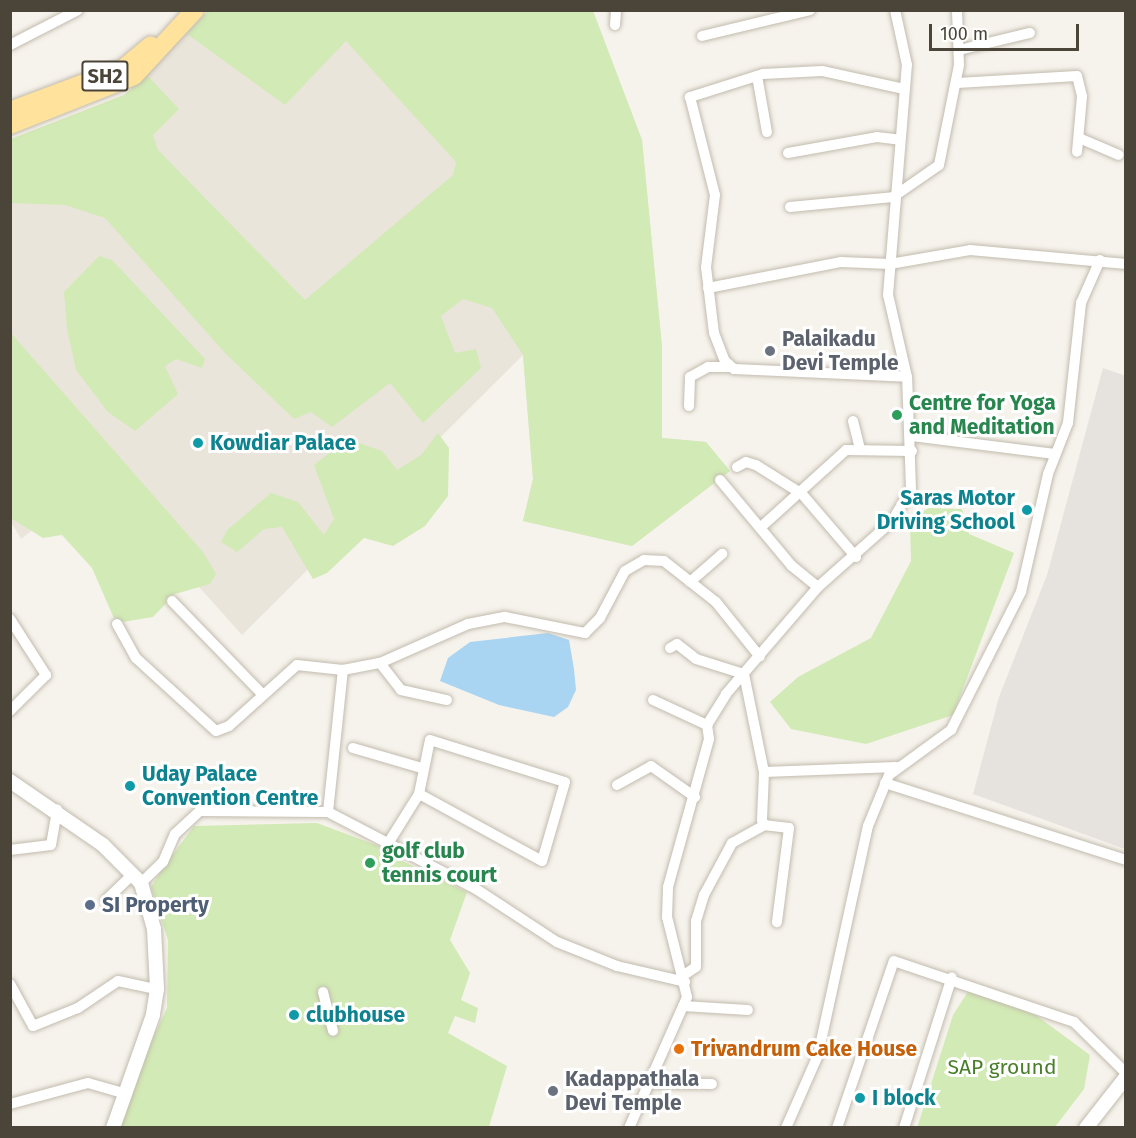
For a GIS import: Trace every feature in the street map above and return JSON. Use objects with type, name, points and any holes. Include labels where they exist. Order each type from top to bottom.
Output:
[{"type":"main road","name":"SH2","points":[[10,111],[123,68],[180,10]]},
{"type":"main road","points":[[10,125],[134,76],[195,10]]},
{"type":"street","points":[[10,45],[78,10]]},
{"type":"street","points":[[615,25],[616,10]]},
{"type":"street","points":[[702,36],[810,10]]},
{"type":"street","points":[[629,1128],[683,1006],[685,978],[667,916],[668,887],[695,797],[709,739],[707,724],[744,674],[818,587],[856,557],[907,503],[912,436],[907,376],[888,296],[893,197],[907,65],[895,10]]},
{"type":"street","points":[[790,207],[893,197],[939,165],[957,83],[959,50],[957,10]]},
{"type":"street","points":[[959,50],[1030,33]]},
{"type":"street","points":[[731,368],[714,333],[708,288],[707,244],[715,195],[690,97],[757,76],[822,71],[904,89]]},
{"type":"street","points":[[757,76],[767,132]]},
{"type":"street","points":[[957,83],[1077,76],[1082,88],[1077,152]]},
{"type":"street","points":[[788,153],[877,137],[900,140]]},
{"type":"street","points":[[1079,138],[1119,155]]},
{"type":"street","points":[[708,288],[841,262],[890,264],[970,250],[1125,264]]},
{"type":"street","points":[[786,1128],[818,1055],[866,836],[885,783],[896,768],[928,751],[951,730],[998,639],[1034,556],[1055,454],[1068,423],[1081,303],[1100,260]]},
{"type":"street","points":[[689,406],[690,377],[708,367],[907,376]]},
{"type":"street","points":[[853,421],[860,449]]},
{"type":"street","points":[[912,436],[1055,454]]},
{"type":"street","points":[[760,528],[802,494],[846,450],[912,451]]},
{"type":"street","points":[[737,467],[756,465],[802,494],[856,557]]},
{"type":"street","points":[[720,480],[804,579],[818,587]]},
{"type":"street","points":[[690,582],[722,554]]},
{"type":"street","points":[[117,624],[136,658],[216,731],[229,726],[261,693],[297,665],[343,670],[380,663],[468,624],[505,617],[585,633],[625,572],[645,560],[664,561],[716,602],[760,657]]},
{"type":"street","points":[[172,601],[261,693]]},
{"type":"street","points":[[10,619],[46,675],[10,711]]},
{"type":"street","points":[[670,648],[677,644],[696,659],[744,674]]},
{"type":"street","points":[[380,663],[401,690],[447,700]]},
{"type":"street","points":[[328,812],[343,670]]},
{"type":"street","points":[[744,674],[765,772],[764,825]]},
{"type":"street","points":[[653,700],[707,724]]},
{"type":"street","points":[[389,842],[419,794],[426,745],[436,740],[565,782],[542,861],[419,794]]},
{"type":"street","points":[[353,748],[422,768]]},
{"type":"street","points":[[617,785],[651,766],[695,797]]},
{"type":"street","points":[[765,772],[896,768]]},
{"type":"street","points":[[10,781],[57,810],[137,879],[154,929],[157,989],[153,1015],[122,1093],[113,1128]]},
{"type":"street","points":[[885,783],[1125,860]]},
{"type":"street","points":[[10,850],[51,844],[57,810]]},
{"type":"street","points":[[106,900],[163,862],[175,834],[200,811],[328,812],[389,842],[557,942],[617,966],[685,978]]},
{"type":"street","points":[[685,978],[696,966],[696,921],[704,895],[732,843],[764,825],[789,828],[777,922]]},
{"type":"street","points":[[837,1128],[894,961],[952,977],[1074,1022],[1125,1075],[1086,1128]]},
{"type":"street","points":[[904,1128],[952,977]]},
{"type":"street","points":[[10,984],[33,1026],[78,1008],[118,981],[157,989]]},
{"type":"street","points":[[323,992],[333,1031]]},
{"type":"street","points":[[683,1006],[748,1010]]},
{"type":"street","points":[[10,1104],[88,1083],[122,1093]]},
{"type":"street","points":[[648,1083],[711,1084]]},
{"type":"shaded area","points":[[208,11],[593,11],[642,140],[662,347],[662,438],[706,442],[730,471],[632,546],[523,521],[533,479],[523,355],[242,635],[100,476],[21,539],[11,522],[11,139],[124,95]]},
{"type":"shaded area","points":[[1103,368],[1126,376],[1125,849],[973,794],[999,697],[1047,575]]},
{"type":"green space","points":[[208,11],[593,11],[642,140],[662,347],[662,438],[706,442],[730,471],[632,546],[523,521],[533,479],[523,355],[492,308],[463,299],[441,316],[455,353],[476,349],[481,368],[423,423],[390,383],[332,427],[311,412],[294,419],[224,352],[105,218],[65,205],[11,203],[11,139],[124,95],[147,75],[179,109],[153,135],[158,150],[305,300],[453,175],[456,162],[346,41],[285,105],[187,34]]},
{"type":"green space","points":[[99,256],[112,260],[205,359],[202,368],[176,359],[165,366],[178,394],[135,431],[108,412],[76,370],[67,329],[64,292]]},
{"type":"green space","points":[[10,332],[203,552],[216,574],[210,584],[175,594],[153,617],[116,623],[92,568],[62,535],[43,538],[11,518]]},
{"type":"green space","points":[[438,433],[449,448],[448,496],[425,526],[393,546],[364,538],[327,573],[313,579],[282,527],[264,529],[237,552],[221,542],[227,530],[271,493],[298,502],[324,535],[334,519],[314,465],[347,439],[382,451],[397,470],[421,455]]},
{"type":"green space","points":[[928,508],[962,509],[969,534],[1014,553],[953,715],[866,744],[791,729],[770,702],[798,677],[871,638],[911,561],[910,522]]},
{"type":"green space","points":[[317,823],[400,854],[398,859],[467,892],[450,940],[470,973],[461,1000],[478,1008],[475,1023],[455,1016],[448,1033],[507,1066],[489,1127],[121,1127],[120,1109],[167,1008],[168,940],[151,887],[163,868],[194,826]]},
{"type":"green space","name":"SAP ground","points":[[971,987],[1037,1016],[1090,1055],[1084,1089],[1055,1127],[917,1128],[953,1015]]},
{"type":"water","points":[[548,633],[569,640],[576,690],[568,707],[554,717],[499,705],[440,681],[448,658],[470,642]]},
{"type":"place","name":"Palaikadu Devi Temple","points":[[770,351]]},
{"type":"place","name":"Centre for Yoga and Meditation","points":[[897,415]]},
{"type":"place","name":"Kowdiar Palace","points":[[198,443]]},
{"type":"place","name":"Saras Motor Driving School","points":[[1027,510]]},
{"type":"place","name":"Uday Palace Convention Centre","points":[[130,786]]},
{"type":"place","name":"golf club tennis court","points":[[370,863]]},
{"type":"place","name":"SI Property","points":[[90,905]]},
{"type":"place","name":"clubhouse","points":[[294,1015]]},
{"type":"place","name":"Trivandrum Cake House","points":[[679,1049]]},
{"type":"place","name":"Kadappathala Devi Temple","points":[[553,1091]]},
{"type":"place","name":"I block","points":[[860,1098]]}]
